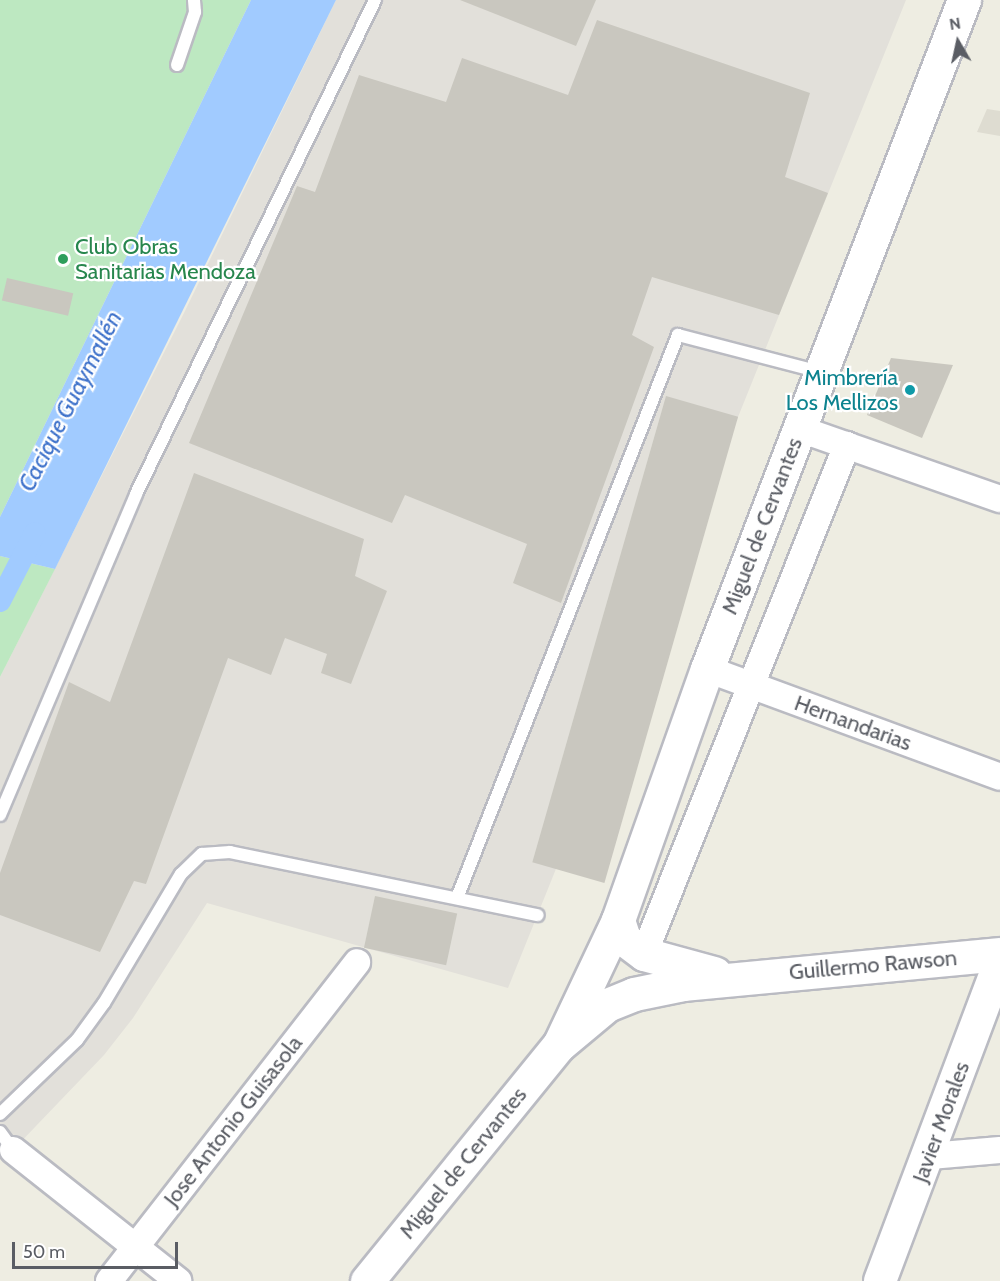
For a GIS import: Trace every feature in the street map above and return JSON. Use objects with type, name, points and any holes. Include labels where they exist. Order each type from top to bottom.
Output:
[{"type":"main road","name":"Miguel de Cervantes","points":[[559,1045],[617,948],[707,669],[964,0]]},
{"type":"main road","name":"Guillermo Rawson","points":[[653,989],[622,982],[617,948],[676,965],[745,977]]},
{"type":"main road","name":"Guillermo Rawson","points":[[597,1010],[653,989],[745,977],[1000,954]]},
{"type":"main road","name":"Miguel de Cervantes","points":[[367,1281],[559,1045],[597,1010]]},
{"type":"street","points":[[800,429],[1000,499]]},
{"type":"street","points":[[617,948],[751,685],[847,445]]},
{"type":"street","name":"Hernandarias","points":[[707,669],[1000,777]]},
{"type":"street","name":"Jose Antonio Guisasola","points":[[108,1281],[357,962]]},
{"type":"street","name":"Javier Morales","points":[[880,1281],[930,1156],[1000,963]]},
{"type":"street","points":[[6,1141],[178,1281]]},
{"type":"street","points":[[930,1156],[1000,1150]]},
{"type":"lane","points":[[177,65],[195,12],[194,0]]},
{"type":"lane","points":[[0,815],[136,494],[375,0]]},
{"type":"lane","points":[[457,898],[678,335],[821,372]]},
{"type":"lane","points":[[0,1114],[77,1040],[104,1004],[182,874],[202,854],[230,852],[537,915]]},
{"type":"shaded area","points":[[336,0],[906,0],[508,988],[207,903],[133,1018],[104,1055],[13,1150],[0,1158],[0,677],[184,313]]},
{"type":"shaded area","points":[[987,109],[1000,111],[1000,136],[977,132]]},
{"type":"green space","name":"Club Obras Sanitarias Mendoza","points":[[0,0],[251,0],[0,517]]},
{"type":"green space","points":[[0,556],[55,569],[0,677]]},
{"type":"water","points":[[251,0],[336,0],[55,569],[0,556],[0,517]]},
{"type":"building","points":[[460,0],[596,0],[576,46]]},
{"type":"building","points":[[597,20],[810,93],[785,177],[828,193],[779,315],[652,277],[632,335],[654,347],[561,603],[513,583],[527,544],[405,495],[392,523],[189,443],[297,186],[315,192],[359,75],[446,102],[462,58],[568,95]]},
{"type":"building","points":[[7,278],[73,293],[68,316],[2,300]]},
{"type":"building","name":"Mimbrería Los Mellizos","points":[[891,358],[953,365],[922,438],[867,415]]},
{"type":"building","points":[[666,396],[738,417],[604,883],[532,862]]},
{"type":"building","points":[[194,473],[364,539],[355,576],[387,591],[351,684],[321,673],[327,654],[285,638],[271,675],[228,658],[146,884],[134,881],[100,952],[0,915],[0,873],[69,682],[110,702]]},
{"type":"building","points":[[375,896],[457,913],[446,965],[364,948]]},
{"type":"waterway","name":"Cacique Guaymallén","points":[[0,601],[35,533]]},
{"type":"place","name":"Club Obras Sanitarias Mendoza","points":[[63,259]]},
{"type":"place","name":"Mimbrería Los Mellizos","points":[[910,390]]}]
